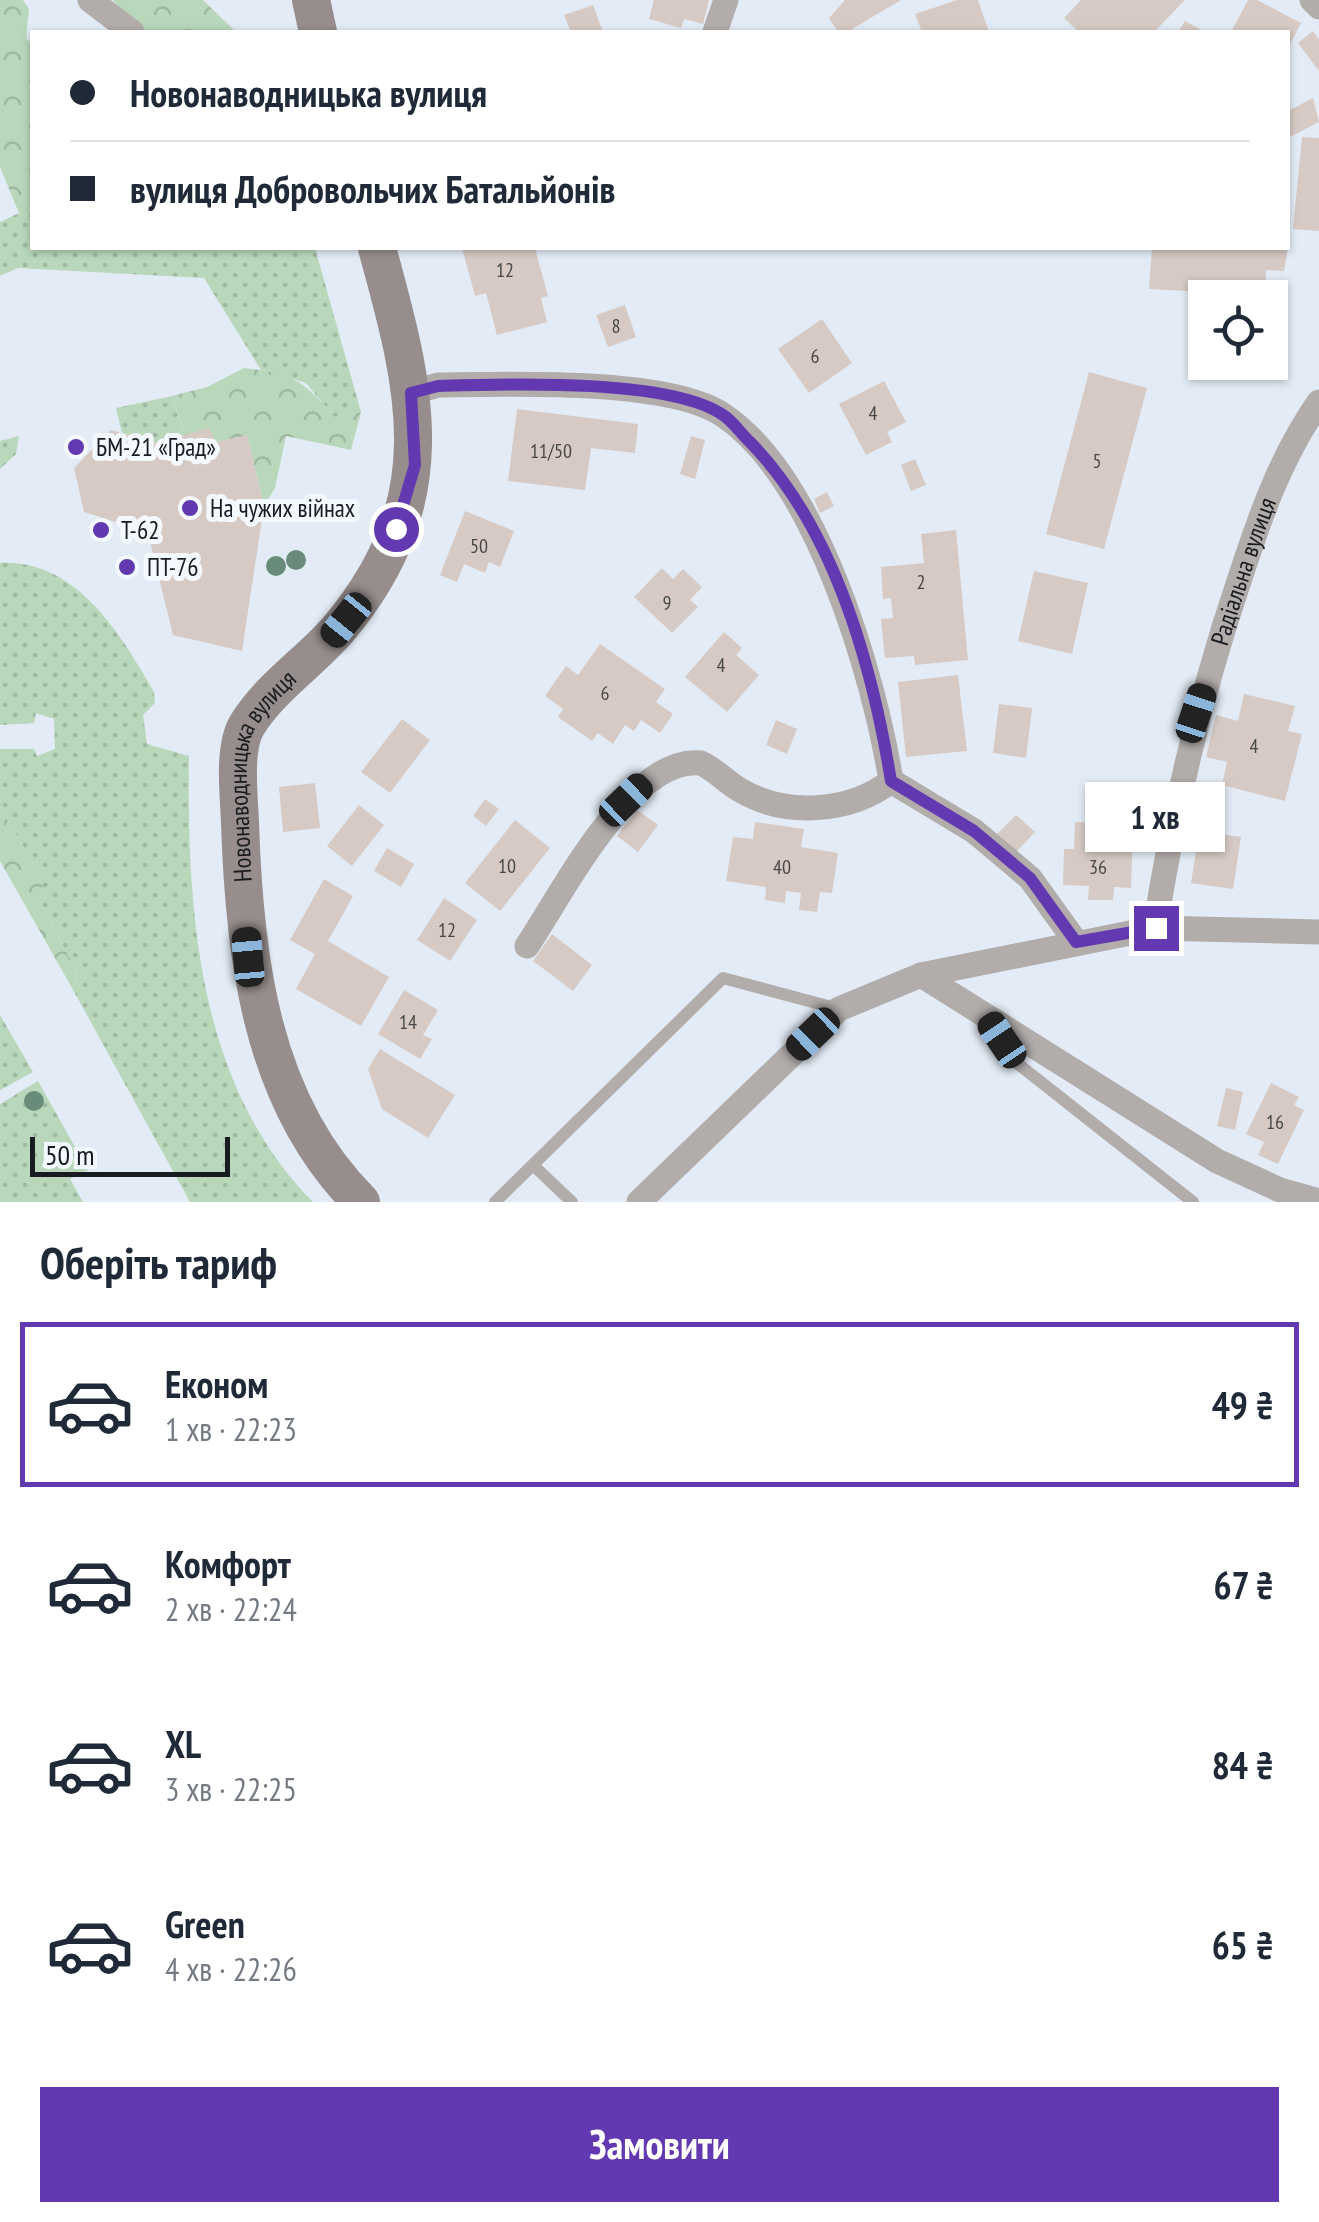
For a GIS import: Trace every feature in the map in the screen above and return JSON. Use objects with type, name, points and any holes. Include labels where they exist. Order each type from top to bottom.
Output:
[{"type":"main road","points":[[311,0],[318,30]]},
{"type":"main road","name":"Новонаводницька вулиця","points":[[361,1202],[325,1158],[295,1108],[258,1007],[248,957],[238,790],[245,728],[363,599],[389,550],[415,465],[411,393],[377,250]]},
{"type":"street","points":[[90,0],[129,30]]},
{"type":"street","points":[[716,30],[726,0]]},
{"type":"street","points":[[1312,0],[1319,8]]},
{"type":"street","points":[[411,393],[438,386],[641,388],[722,414],[775,468],[807,516],[854,637],[883,730],[891,781]]},
{"type":"street","name":"Радіальна вулиця","points":[[1156,928],[1172,822],[1196,713],[1267,496],[1290,444],[1319,402]]},
{"type":"street","points":[[527,946],[626,800],[669,766],[701,762],[736,788],[786,808],[818,808],[873,795],[891,781]]},
{"type":"street","points":[[891,781],[974,831],[1030,878],[1076,942]]},
{"type":"street","points":[[639,1202],[839,1009],[921,974],[1156,928],[1319,932]]},
{"type":"street","points":[[921,974],[1217,1161],[1280,1190],[1319,1201]]},
{"type":"lane","points":[[494,1202],[723,978],[839,1009]]},
{"type":"lane","points":[[986,1016],[1018,1064],[1192,1202]]},
{"type":"lane","points":[[532,1165],[572,1202]]},
{"type":"green space","points":[[0,0],[23,0],[29,9],[26,38],[30,42],[30,217],[19,213],[0,167]]},
{"type":"green space","points":[[113,0],[203,0],[234,30],[139,30]]},
{"type":"green space","points":[[19,213],[30,217],[30,250],[316,250],[361,412],[334,417],[306,383],[261,370],[204,278],[18,268],[0,276],[0,222]]},
{"type":"green space","points":[[244,368],[296,381],[334,417],[361,412],[351,450],[286,436],[275,488],[264,506],[247,436],[216,442],[185,435],[172,396],[207,387]]},
{"type":"green space","points":[[172,396],[185,435],[156,443],[122,433],[116,408]]},
{"type":"green space","points":[[19,436],[16,454],[0,469],[0,441]]},
{"type":"green space","points":[[0,563],[27,565],[51,573],[93,604],[126,646],[154,692],[155,703],[143,715],[147,744],[189,756],[191,875],[197,934],[222,1050],[244,1105],[274,1156],[313,1202],[190,1202],[72,988],[78,974],[42,905],[42,879],[0,807],[0,749],[34,749],[37,756],[55,749],[54,719],[36,713],[34,723],[0,725]]},
{"type":"green space","points":[[0,807],[42,879],[42,905],[78,974],[72,988],[0,861]]},
{"type":"green space","points":[[0,1015],[33,1072],[0,1090]]},
{"type":"green space","points":[[38,1081],[88,1170],[70,1179],[83,1202],[0,1202],[0,1104]]},
{"type":"building","points":[[654,0],[709,0],[703,24],[684,19],[681,28],[649,19]]},
{"type":"building","points":[[845,0],[901,0],[850,30],[837,30],[829,18]]},
{"type":"building","points":[[957,0],[978,0],[988,30],[921,30],[915,14]]},
{"type":"building","points":[[1081,0],[1185,0],[1156,30],[1077,30],[1064,18]]},
{"type":"building","points":[[1248,0],[1257,0],[1301,23],[1290,44],[1290,30],[1232,30]]},
{"type":"building","points":[[593,5],[602,30],[570,30],[564,15]]},
{"type":"building","points":[[1185,21],[1201,30],[1179,30]]},
{"type":"building","points":[[1313,31],[1319,40],[1319,71],[1298,43]]},
{"type":"building","points":[[1313,98],[1319,122],[1290,137],[1290,110]]},
{"type":"building","points":[[1302,137],[1319,138],[1319,231],[1293,229]]},
{"type":"building","points":[[463,250],[536,250],[548,296],[541,298],[547,322],[497,335],[486,293],[475,296]]},
{"type":"building","points":[[1152,250],[1288,250],[1284,271],[1266,270],[1266,280],[1188,280],[1188,291],[1149,289]]},
{"type":"building","points":[[625,305],[636,337],[608,347],[596,315]]},
{"type":"building","points":[[822,319],[852,363],[809,393],[778,349]]},
{"type":"building","points":[[1089,372],[1147,388],[1104,549],[1046,534]]},
{"type":"building","points":[[884,381],[906,422],[887,432],[892,442],[866,455],[839,404]]},
{"type":"building","points":[[517,409],[638,424],[635,453],[591,448],[585,490],[508,481]]},
{"type":"building","points":[[209,428],[216,442],[247,435],[264,506],[242,651],[173,635],[148,533],[126,539],[122,524],[84,512],[74,468],[111,430],[156,443]]},
{"type":"building","points":[[691,436],[705,440],[695,479],[680,474]]},
{"type":"building","points":[[915,459],[926,485],[911,491],[901,465]]},
{"type":"building","points":[[827,492],[834,506],[820,513],[814,499]]},
{"type":"building","points":[[465,511],[514,531],[500,567],[489,562],[485,573],[464,564],[457,582],[440,575]]},
{"type":"building","points":[[956,530],[968,660],[915,665],[914,656],[885,658],[881,619],[893,618],[891,598],[883,599],[881,567],[924,563],[921,534]]},
{"type":"building","points":[[662,568],[673,579],[683,569],[702,587],[690,600],[698,607],[672,633],[634,597]]},
{"type":"building","points":[[1034,571],[1088,583],[1072,654],[1018,641]]},
{"type":"building","points":[[724,632],[742,648],[736,655],[759,675],[727,712],[685,677]]},
{"type":"building","points":[[600,644],[665,689],[656,702],[673,714],[660,733],[641,720],[634,731],[625,725],[613,744],[598,733],[592,741],[558,717],[563,709],[545,696],[566,666],[578,675]]},
{"type":"building","points":[[958,675],[967,751],[906,757],[898,682]]},
{"type":"building","points":[[1244,694],[1295,706],[1288,731],[1302,734],[1285,801],[1222,785],[1227,762],[1206,757],[1216,715],[1238,721]]},
{"type":"building","points":[[999,704],[1032,708],[1026,758],[993,753]]},
{"type":"building","points":[[402,719],[430,740],[390,793],[361,772]]},
{"type":"building","points":[[776,720],[797,729],[787,754],[766,745]]},
{"type":"building","points":[[315,783],[320,828],[283,832],[279,787]]},
{"type":"building","points":[[485,799],[499,809],[486,826],[473,816]]},
{"type":"building","points":[[359,805],[384,825],[352,866],[327,846]]},
{"type":"building","points":[[637,810],[658,825],[638,852],[617,836]]},
{"type":"building","points":[[1016,815],[1035,832],[1016,852],[997,834]]},
{"type":"building","points":[[515,820],[550,848],[500,911],[465,883]]},
{"type":"building","points":[[755,822],[804,829],[801,847],[838,853],[832,893],[820,892],[817,912],[799,910],[801,893],[786,891],[785,903],[765,900],[766,887],[726,881],[733,837],[753,839]]},
{"type":"building","points":[[1075,822],[1133,824],[1131,888],[1114,887],[1113,900],[1088,900],[1089,886],[1063,885],[1064,849],[1074,849]]},
{"type":"building","points":[[1199,831],[1241,837],[1233,889],[1191,883]]},
{"type":"building","points":[[387,848],[414,864],[401,887],[374,871]]},
{"type":"building","points":[[324,879],[353,896],[328,941],[389,977],[361,1026],[296,989],[315,954],[290,940]]},
{"type":"building","points":[[444,898],[477,920],[450,961],[417,940]]},
{"type":"building","points":[[552,934],[592,965],[573,991],[533,961]]},
{"type":"building","points":[[404,990],[438,1010],[423,1035],[432,1039],[420,1059],[378,1034]]},
{"type":"building","points":[[380,1049],[455,1095],[428,1138],[382,1109],[368,1069]]},
{"type":"building","points":[[1271,1083],[1299,1097],[1294,1105],[1304,1110],[1278,1164],[1258,1155],[1264,1142],[1246,1134]]},
{"type":"building","points":[[1226,1088],[1243,1092],[1235,1130],[1217,1126]]},
{"type":"place","name":"БМ-21 «Град»","points":[[76,447]]},
{"type":"place","name":"На чужих війнах","points":[[190,508]]},
{"type":"place","name":"Т-62","points":[[101,530]]},
{"type":"place","name":"ПТ-76","points":[[127,567]]},
{"type":"route","points":[[396,529],[415,465],[411,393],[438,386],[641,388],[722,414],[775,468],[807,516],[854,637],[883,730],[891,781],[974,831],[1030,878],[1076,942],[1156,928]]}]
